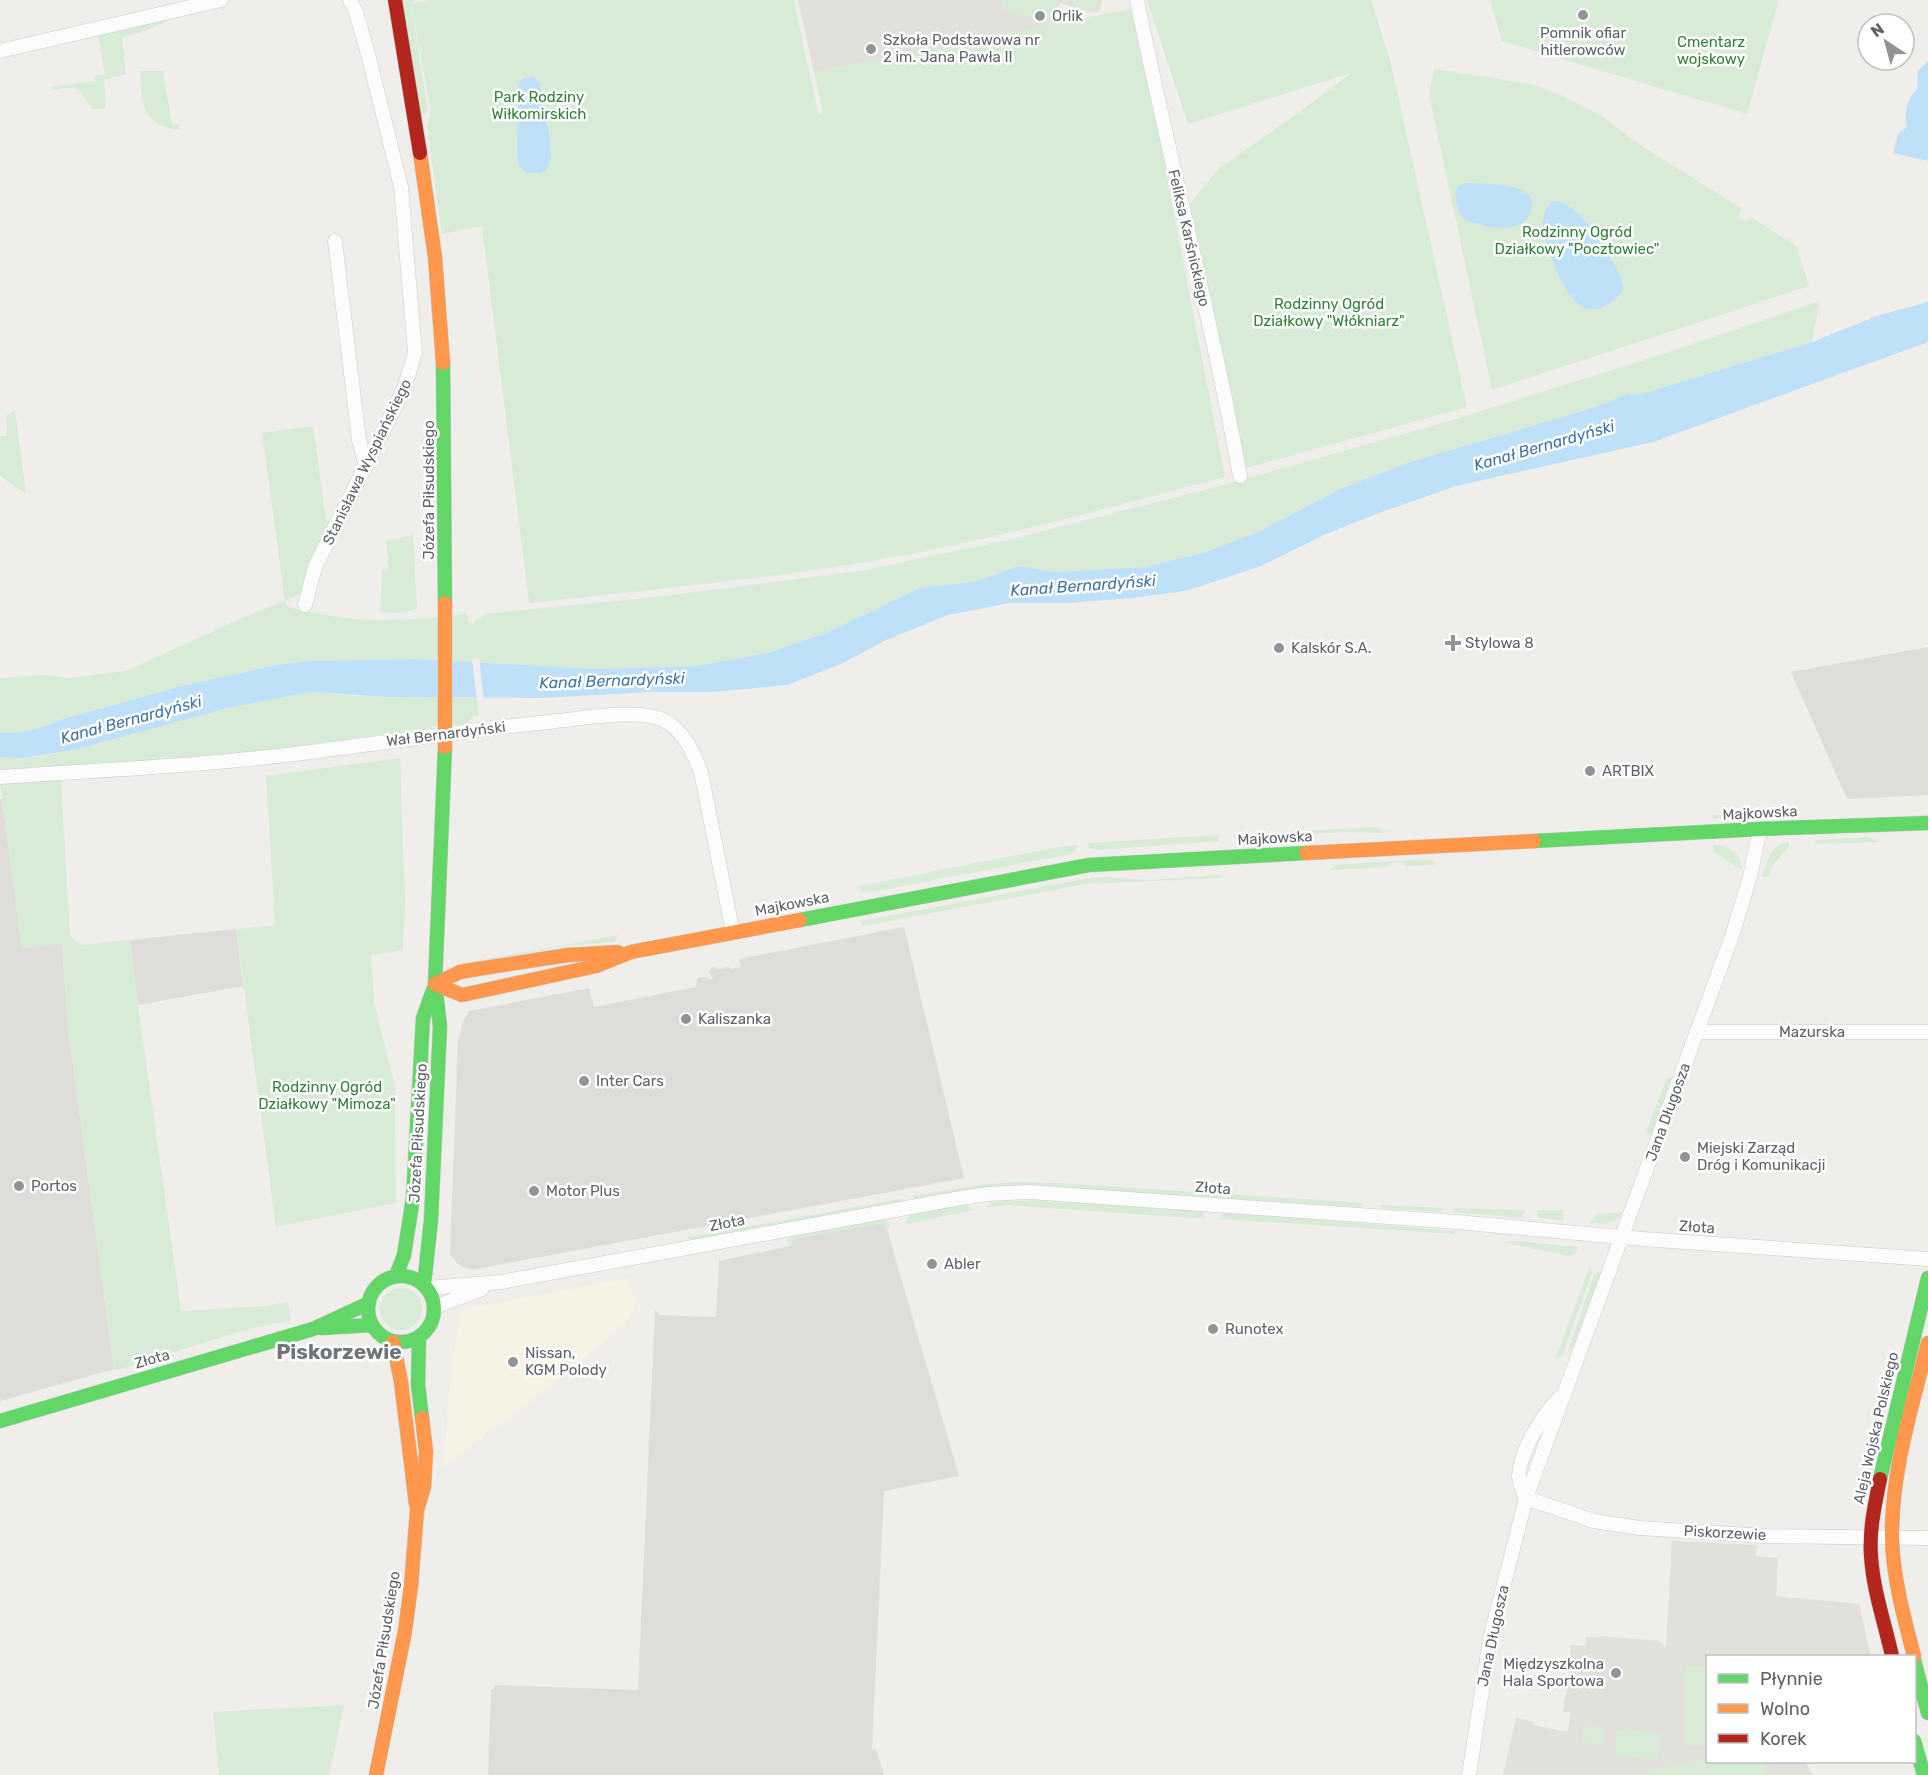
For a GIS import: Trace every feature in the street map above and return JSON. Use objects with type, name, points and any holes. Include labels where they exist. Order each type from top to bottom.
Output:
[{"type":"main road","name":"Józefa Piłsudskiego","points":[[395,0],[428,201],[441,314],[446,435],[445,747],[435,984],[440,1026],[426,1286]]},
{"type":"main road","name":"Majkowska","points":[[435,984],[460,972],[568,955],[631,952],[1089,865],[1760,829],[1928,823]]},
{"type":"main road","name":"Majkowska","points":[[435,984],[462,995],[596,966],[631,952]]},
{"type":"main road","name":"Józefa Piłsudskiego","points":[[396,1276],[404,1256],[411,1211],[423,1018],[435,984]]},
{"type":"main road","points":[[396,1276],[411,1277],[426,1286],[435,1308],[433,1322],[429,1328],[419,1338],[406,1342],[393,1342],[381,1336],[372,1325],[368,1311],[374,1290],[378,1285],[396,1276]]},
{"type":"main road","name":"Aleja Wojska Polskiego","points":[[1892,1655],[1876,1589],[1871,1554],[1872,1538],[1878,1483],[1928,1278]]},
{"type":"main road","name":"Złota","points":[[0,1421],[313,1329],[369,1303]]},
{"type":"main road","name":"Złota","points":[[313,1329],[372,1325]]},
{"type":"main road","name":"Józefa Piłsudskiego","points":[[376,1775],[405,1631],[417,1510],[424,1487],[426,1451],[418,1385],[419,1338]]},
{"type":"main road","name":"Józefa Piłsudskiego","points":[[393,1342],[399,1369],[410,1473],[417,1510]]},
{"type":"main road","name":"Aleja Wojska Polskiego","points":[[1913,1655],[1899,1596],[1892,1538],[1894,1500],[1901,1460],[1928,1343]]},
{"type":"main road","name":"Aleja Wojska Polskiego","points":[[1916,1666],[1928,1713]]},
{"type":"main road","points":[[1916,1748],[1924,1775]]},
{"type":"street","points":[[0,51],[221,0]]},
{"type":"street","name":"Stanisława Wyspiańskiego","points":[[305,605],[315,567],[410,375],[415,342],[401,187],[368,54],[356,12],[350,0]]},
{"type":"street","name":"Feliksa Karśnickiego","points":[[1137,0],[1165,135],[1200,282],[1240,476]]},
{"type":"street","points":[[335,242],[359,440],[366,466]]},
{"type":"street","name":"Wał Bernardyński","points":[[0,777],[257,758],[480,729],[599,717],[641,715],[662,719],[679,731],[692,750],[701,772],[733,933]]},
{"type":"street","name":"Jana Długosza","points":[[1469,1775],[1491,1639],[1526,1498],[1744,900],[1755,861],[1760,829]]},
{"type":"street","name":"Mazurska","points":[[1696,1032],[1928,1032]]},
{"type":"street","name":"Złota","points":[[426,1286],[501,1282],[955,1199],[1007,1193],[1055,1193],[1374,1216],[1621,1238],[1928,1259]]},
{"type":"street","name":"Złota","points":[[435,1308],[501,1282]]},
{"type":"street","name":"Piskorzewie","points":[[1526,1498],[1576,1516],[1624,1527],[1737,1535],[1928,1538]]},
{"type":"shaded area","name":"Szkoła Podstawowa nr 2 im. Jana Pawła II","points":[[798,0],[1102,0],[1099,11],[1094,13],[1060,3],[1053,25],[814,72]]},
{"type":"shaded area","points":[[1928,647],[1928,795],[1847,799],[1791,672]]},
{"type":"shaded area","points":[[0,799],[2,799],[22,948],[62,943],[68,1028],[114,1369],[0,1401]]},
{"type":"shaded area","points":[[904,927],[964,1178],[471,1270],[459,1265],[450,1254],[458,1041],[463,1022],[469,1011],[589,988],[594,1007],[696,987],[700,977],[710,980],[713,978],[709,972],[712,967],[720,969],[729,967],[730,969],[741,967],[739,959]]},
{"type":"shaded area","points":[[236,929],[243,986],[138,1005],[130,940]]},
{"type":"shaded area","points":[[881,1223],[887,1230],[959,1476],[884,1491],[872,1750],[876,1749],[884,1775],[488,1775],[491,1690],[495,1685],[638,1690],[655,1310],[659,1315],[716,1317],[719,1261],[790,1246],[793,1239]]},
{"type":"shaded area","points":[[628,1278],[635,1305],[626,1322],[557,1381],[499,1425],[491,1427],[481,1439],[445,1467],[448,1399],[460,1310]]},
{"type":"shaded area","points":[[1672,1541],[1757,1545],[1756,1556],[1778,1558],[1776,1596],[1859,1604],[1871,1655],[1706,1655],[1706,1763],[1806,1763],[1813,1775],[1503,1775],[1516,1718],[1534,1722],[1533,1725],[1568,1732],[1570,1712],[1563,1712],[1565,1694],[1567,1694],[1571,1645],[1585,1646],[1586,1637],[1602,1636],[1659,1641],[1666,1647]]},
{"type":"green space","name":"Park Rodziny Wiłkomirskich","points":[[402,0],[415,0],[412,4],[431,0],[794,0],[818,114],[823,113],[814,72],[1131,9],[1146,79],[1148,79],[1225,477],[1041,525],[901,556],[773,576],[529,603],[482,226],[442,234],[427,125],[431,112],[411,3],[428,112],[420,115]]},
{"type":"green space","name":"Orlik","points":[[1003,0],[1059,0],[1052,24],[1001,8]]},
{"type":"green space","points":[[1063,0],[1099,0],[1095,12]]},
{"type":"green space","name":"Rodzinny Ogród Działkowy \"Włókniarz\"","points":[[1147,0],[1371,0],[1390,60],[1467,407],[1246,468],[1190,204],[1217,170],[1351,73],[1188,124]]},
{"type":"green space","name":"Cmentarz wojskowy","points":[[1490,0],[1779,0],[1747,114],[1502,41]]},
{"type":"green space","points":[[170,19],[155,27],[122,38],[126,74],[104,80],[106,106],[104,109],[93,109],[78,89],[52,90],[52,87],[95,81],[94,76],[105,74],[98,35]]},
{"type":"green space","name":"Rodzinny Ogród Działkowy \"Pocztowiec\"","points":[[1434,69],[1531,84],[1563,96],[1600,115],[1646,149],[1741,208],[1738,216],[1747,221],[1751,217],[1796,246],[1809,286],[1492,390],[1429,94]]},
{"type":"green space","points":[[140,71],[163,71],[171,119],[173,124],[179,124],[179,129],[161,125],[149,115],[143,102]]},
{"type":"green space","points":[[1820,301],[1812,342],[1639,395],[1628,394],[1586,410],[1407,463],[1338,490],[1258,532],[1203,553],[1145,567],[1056,572],[1018,566],[978,581],[920,588],[826,633],[768,653],[696,666],[596,669],[417,659],[309,661],[276,665],[182,686],[66,718],[36,729],[17,733],[0,733],[0,678],[45,675],[69,678],[126,671],[244,617],[285,601],[288,607],[353,619],[414,619],[464,613],[468,616],[469,623],[474,623],[486,614],[656,597],[860,571],[1013,539],[1220,486],[1443,423],[1660,355]]},
{"type":"green space","points":[[15,410],[26,494],[0,476],[0,436],[7,436],[6,416]]},
{"type":"green space","points":[[313,426],[326,520],[334,522],[311,565],[301,593],[285,601],[262,433]]},
{"type":"green space","points":[[413,535],[417,609],[401,613],[380,612],[382,570],[389,569],[386,541]]},
{"type":"green space","points":[[310,692],[355,696],[477,698],[479,715],[472,717],[468,724],[442,724],[410,734],[239,755],[0,771],[0,757],[62,753],[217,710]]},
{"type":"green space","name":"Rodzinny Ogród Działkowy \"Mimoza\"","points":[[400,758],[405,902],[403,950],[371,955],[374,1002],[395,1087],[396,1203],[276,1227],[236,929],[275,925],[266,776]]},
{"type":"green space","points":[[61,779],[70,935],[81,945],[130,940],[181,1311],[263,1306],[288,1302],[291,1320],[241,1331],[118,1370],[114,1369],[68,1028],[62,944],[22,949],[0,783]]},
{"type":"green space","points":[[1786,812],[1787,815],[1713,819],[1712,815]]},
{"type":"green space","points":[[1375,827],[1387,831],[1384,833],[1344,832],[1236,839],[1233,835]]},
{"type":"green space","points":[[1219,835],[1218,841],[1099,850],[1090,848],[1087,843]]},
{"type":"green space","points":[[1867,837],[1880,842],[1815,844],[1816,840]]},
{"type":"green space","points":[[1789,842],[1789,846],[1773,865],[1768,877],[1762,877],[1773,850]]},
{"type":"green space","points":[[1078,845],[1071,854],[876,891],[862,892],[859,886],[1063,846]]},
{"type":"green space","points":[[1713,845],[1734,852],[1740,859],[1742,870],[1714,852]]},
{"type":"green space","points":[[1427,859],[1438,865],[1405,866],[1404,862],[1390,863],[1390,867],[1330,870],[1334,865]]},
{"type":"green space","points":[[1220,875],[1221,878],[1086,884],[862,926],[861,921],[1089,878],[1148,880]]},
{"type":"green space","points":[[618,935],[614,942],[564,946],[485,961],[486,959]]},
{"type":"green space","points":[[1667,1078],[1672,1079],[1652,1135],[1646,1133]]},
{"type":"green space","points":[[1016,1182],[1365,1203],[1359,1207],[1034,1186],[918,1200],[912,1196],[980,1185]]},
{"type":"green space","points":[[900,1199],[898,1203],[701,1239],[688,1239],[688,1237]]},
{"type":"green space","points":[[1035,1200],[1202,1211],[1205,1219],[1007,1205],[985,1208],[992,1202]]},
{"type":"green space","points":[[966,1205],[974,1210],[905,1224],[909,1216],[915,1213]]},
{"type":"green space","points":[[1380,1205],[1443,1208],[1442,1212],[1382,1208]]},
{"type":"green space","points":[[1453,1208],[1525,1210],[1525,1212],[1520,1218],[1453,1212]]},
{"type":"green space","points":[[1564,1210],[1563,1220],[1539,1218],[1536,1211]]},
{"type":"green space","points":[[1224,1212],[1455,1231],[1454,1234],[1219,1219]]},
{"type":"green space","points":[[1623,1212],[1612,1222],[1589,1223],[1597,1214]]},
{"type":"green space","points":[[883,1219],[891,1226],[887,1230],[881,1224],[793,1239],[790,1246],[787,1240],[789,1236]]},
{"type":"green space","points":[[1517,1241],[1578,1247],[1575,1254],[1568,1256],[1503,1242]]},
{"type":"green space","points":[[1590,1266],[1592,1272],[1562,1357],[1556,1357]]},
{"type":"green space","points":[[1601,1272],[1573,1347],[1567,1354],[1593,1278]]},
{"type":"green space","points":[[401,1288],[409,1289],[416,1294],[421,1301],[421,1317],[416,1324],[409,1329],[401,1330],[393,1329],[386,1324],[381,1317],[380,1309],[381,1301],[386,1294],[393,1289]]},
{"type":"green space","points":[[1685,1667],[1706,1667],[1706,1745],[1686,1745]]},
{"type":"green space","points":[[344,1705],[329,1775],[219,1775],[213,1712]]},
{"type":"green space","points":[[1584,1726],[1605,1728],[1601,1745],[1581,1740]]},
{"type":"green space","points":[[1617,1729],[1660,1733],[1658,1759],[1615,1756]]},
{"type":"green space","points":[[1706,1759],[1706,1763],[1764,1763],[1766,1775],[1640,1775],[1652,1769]]},
{"type":"water","points":[[1928,61],[1928,161],[1893,153],[1898,134],[1907,127],[1907,106],[1910,97],[1917,89],[1918,71]]},
{"type":"water","points":[[533,77],[540,84],[550,139],[551,159],[546,170],[541,173],[526,173],[518,164],[517,153],[519,82],[523,78]]},
{"type":"water","points":[[1466,183],[1503,185],[1521,190],[1532,200],[1528,217],[1516,226],[1500,228],[1466,220],[1459,210],[1455,193],[1459,185]]},
{"type":"water","points":[[1558,201],[1576,211],[1590,226],[1621,277],[1622,291],[1604,307],[1593,309],[1583,307],[1574,300],[1561,280],[1543,231],[1548,207],[1552,202]]},
{"type":"water","name":"Kanał Bernardyński","points":[[1928,302],[1928,342],[1653,442],[1456,486],[1326,534],[1261,566],[1185,591],[1068,603],[1009,603],[948,615],[886,640],[841,664],[787,685],[712,692],[648,692],[544,698],[387,697],[310,692],[231,707],[74,750],[23,758],[0,757],[0,733],[17,733],[36,729],[66,718],[182,686],[276,665],[309,661],[417,659],[596,669],[696,666],[768,653],[826,633],[920,588],[978,581],[1018,566],[1056,572],[1145,567],[1203,553],[1258,532],[1338,490],[1407,463],[1586,410],[1628,394],[1639,395],[1812,342],[1877,316]]},
{"type":"pier","points":[[472,658],[479,658],[484,701],[477,701]]},
{"type":"traffic: fast","points":[[443,363],[445,603]]},
{"type":"traffic: fast","points":[[424,1285],[431,1220],[440,1026],[435,984],[445,747]]},
{"type":"traffic: fast","points":[[1534,841],[1928,823]]},
{"type":"traffic: fast","points":[[800,920],[1089,865],[1306,853]]},
{"type":"traffic: fast","points":[[396,1276],[404,1255],[413,1198],[423,1018],[433,990]]},
{"type":"traffic: fast","points":[[394,1276],[408,1276],[420,1281],[429,1290],[434,1309],[432,1322],[425,1333],[408,1342],[394,1342],[382,1337],[373,1328],[368,1316],[368,1302],[373,1290],[382,1281],[394,1276]]},
{"type":"traffic: fast","points":[[1880,1479],[1928,1278]]},
{"type":"traffic: fast","points":[[0,1421],[313,1329],[369,1303]]},
{"type":"traffic: fast","points":[[321,1328],[372,1325]]},
{"type":"traffic: fast","points":[[419,1338],[418,1385],[422,1418]]},
{"type":"traffic: fast","points":[[1916,1668],[1928,1713]]},
{"type":"traffic: fast","points":[[1916,1748],[1924,1775]]},
{"type":"traffic: slow","points":[[420,153],[435,257],[443,363]]},
{"type":"traffic: slow","points":[[445,603],[445,747]]},
{"type":"traffic: slow","points":[[1306,853],[1534,841]]},
{"type":"traffic: slow","points":[[435,984],[462,995],[596,966],[631,952],[800,920]]},
{"type":"traffic: slow","points":[[435,984],[460,972],[471,970],[568,955],[618,952]]},
{"type":"traffic: slow","points":[[393,1342],[401,1382],[416,1504]]},
{"type":"traffic: slow","points":[[1914,1655],[1894,1568],[1893,1513],[1899,1464],[1928,1343]]},
{"type":"traffic: slow","points":[[376,1775],[405,1631],[417,1510],[424,1487],[426,1451],[422,1418]]},
{"type":"traffic: jam","points":[[395,0],[420,153]]},
{"type":"traffic: jam","points":[[1880,1479],[1874,1507],[1871,1556],[1877,1594],[1892,1655]]},
{"type":"place","name":"Pomnik ofiar hitlerowców","points":[[1583,15]]},
{"type":"place","name":"Orlik","points":[[1040,16]]},
{"type":"place","name":"Szkoła Podstawowa nr 2 im. Jana Pawła II","points":[[871,49]]},
{"type":"place","name":"Stylowa 8","points":[[1453,643]]},
{"type":"place","name":"Kalskór S.A.","points":[[1279,648]]},
{"type":"place","name":"ARTBIX","points":[[1590,771]]},
{"type":"place","name":"Kaliszanka","points":[[686,1019]]},
{"type":"place","name":"Inter Cars","points":[[584,1081]]},
{"type":"place","name":"Miejski Zarząd Dróg i Komunikacji","points":[[1685,1157]]},
{"type":"place","name":"Portos","points":[[19,1186]]},
{"type":"place","name":"Motor Plus","points":[[534,1191]]},
{"type":"place","name":"Abler","points":[[932,1264]]},
{"type":"place","name":"Runotex","points":[[1213,1329]]},
{"type":"place","name":"Nissan, KGM Polody","points":[[513,1362]]},
{"type":"place","name":"Międzyszkolna Hala Sportowa","points":[[1616,1673]]},
{"type":"district","name":"Piskorzewie","points":[[339,1352]]}]
